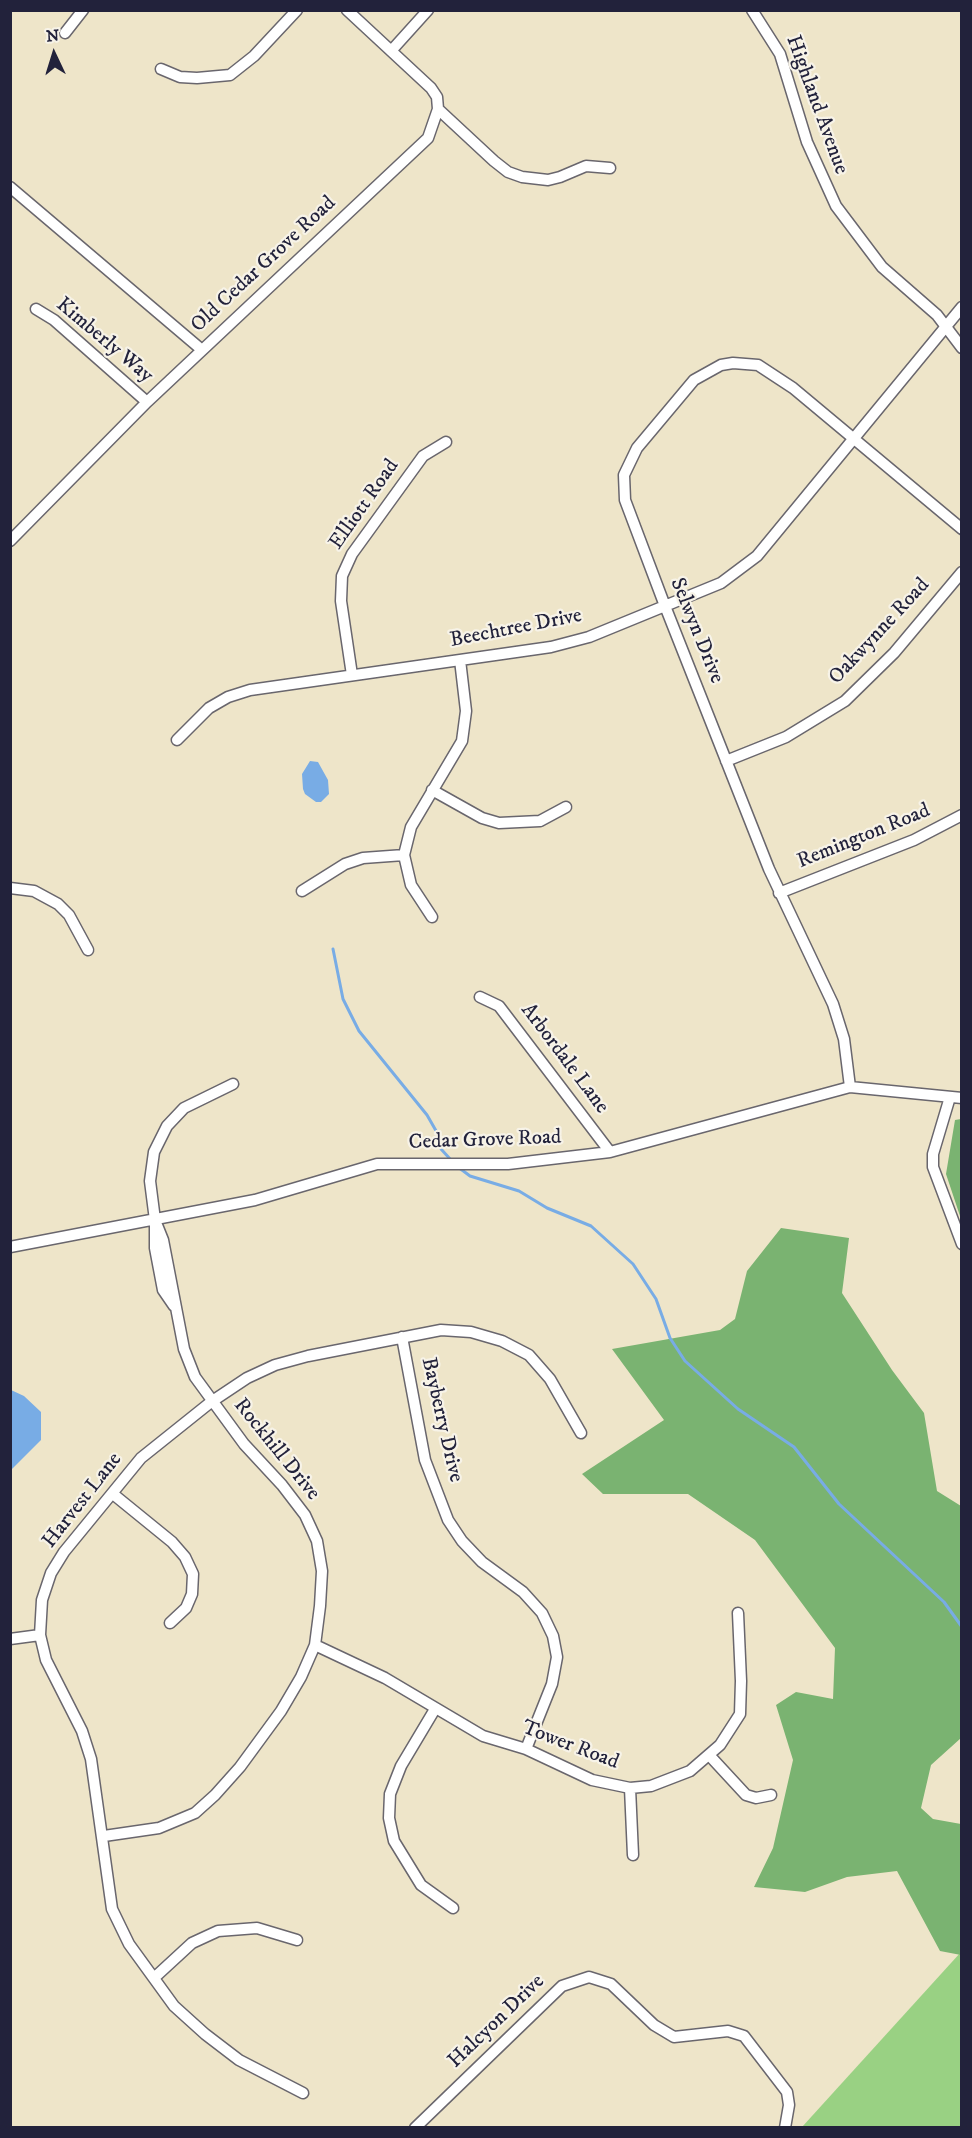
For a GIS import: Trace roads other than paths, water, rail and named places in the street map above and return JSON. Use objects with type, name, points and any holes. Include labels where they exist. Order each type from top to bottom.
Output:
[{"type":"street","points":[[65,33],[83,10]]},
{"type":"street","points":[[161,69],[180,77],[230,75],[248,62],[297,10]]},
{"type":"street","points":[[347,10],[431,88],[436,97],[438,110],[507,172],[522,177],[548,180],[586,166],[610,168]]},
{"type":"street","points":[[391,51],[429,10]]},
{"type":"street","name":"Highland Avenue","points":[[752,10],[780,54],[807,142],[836,206],[882,267],[936,315],[962,348]]},
{"type":"street","name":"Old Cedar Grove Road","points":[[10,541],[147,402],[428,138],[438,110]]},
{"type":"street","points":[[10,188],[202,350]]},
{"type":"street","name":"Beechtree Drive","points":[[177,740],[209,708],[228,697],[250,690],[570,642],[721,583],[757,556],[962,307]]},
{"type":"street","name":"Kimberly Way","points":[[36,309],[54,320],[147,402]]},
{"type":"street","name":"Selwyn Drive","points":[[850,1087],[844,1039],[833,1004],[779,893],[726,761],[625,500],[624,475],[637,448],[694,380],[721,365],[733,363],[758,365],[793,388],[962,529]]},
{"type":"street","name":"Elliott Road","points":[[352,675],[340,601],[342,576],[352,554],[423,456],[446,442]]},
{"type":"street","name":"Oakwynne Road","points":[[726,761],[786,737],[845,700],[894,653],[962,572]]},
{"type":"street","points":[[432,917],[411,885],[404,855],[411,827],[454,756],[466,726],[460,660]]},
{"type":"street","points":[[432,790],[482,818],[499,824],[540,821],[566,807]]},
{"type":"street","name":"Remington Road","points":[[779,893],[914,840],[962,815]]},
{"type":"street","points":[[302,891],[345,864],[363,858],[404,855]]},
{"type":"street","points":[[10,888],[34,891],[58,904],[69,915],[88,950]]},
{"type":"street","name":"Arbordale Lane","points":[[480,997],[499,1006],[610,1152]]},
{"type":"street","name":"Rockhill Drive","points":[[104,1836],[159,1828],[195,1812],[215,1795],[240,1767],[281,1711],[315,1645],[322,1571],[317,1540],[305,1515],[282,1485],[244,1444],[211,1402],[195,1377],[184,1349],[175,1307],[163,1290],[155,1248],[155,1220],[150,1181],[151,1166],[159,1139],[184,1108],[233,1084]]},
{"type":"street","name":"Cedar Grove Road","points":[[10,1247],[255,1200],[376,1164],[508,1164],[610,1152],[850,1087],[956,1098]]},
{"type":"street","points":[[956,1098],[933,1154],[933,1167],[962,1244]]},
{"type":"street","name":"Harvest Lane","points":[[303,2093],[239,2060],[174,2006],[129,1944],[112,1909],[105,1872],[104,1836],[91,1759],[82,1731],[46,1660],[40,1635],[42,1600],[51,1574],[64,1552],[141,1458],[211,1402],[247,1378],[275,1365],[441,1330],[471,1332],[502,1341],[529,1355],[550,1378],[581,1433]]},
{"type":"street","name":"Bayberry Drive","points":[[402,1337],[425,1460],[448,1520],[482,1562],[523,1592],[542,1613],[553,1636],[557,1657],[552,1684],[526,1749]]},
{"type":"street","points":[[113,1494],[172,1542],[193,1574],[192,1594],[186,1608],[170,1623]]},
{"type":"street","name":"Tower Road","points":[[315,1645],[356,1663],[483,1736],[526,1749],[592,1780],[630,1788],[651,1786],[690,1771],[720,1745],[740,1714],[738,1613]]},
{"type":"street","points":[[10,1639],[40,1635]]},
{"type":"street","points":[[435,1709],[400,1766],[390,1794],[389,1818],[394,1841],[421,1885],[453,1908]]},
{"type":"street","points":[[709,1755],[746,1795],[756,1798],[771,1794]]},
{"type":"street","points":[[630,1788],[633,1855]]},
{"type":"street","points":[[154,1977],[192,1943],[218,1931],[257,1928],[297,1940]]},
{"type":"street","name":"Halcyon Drive","points":[[415,2127],[562,1986],[589,1977],[611,1984],[654,2025],[674,2037],[728,2031],[744,2036],[787,2092],[789,2105],[785,2127]]},
{"type":"water","points":[[310,761],[318,762],[328,780],[329,794],[321,802],[316,802],[305,794],[303,789],[302,774]]},
{"type":"water","points":[[11,1390],[24,1396],[41,1412],[41,1440],[11,1470]]},
{"type":"waterway","points":[[333,949],[343,999],[359,1031],[427,1115],[439,1136],[441,1149],[451,1160]]},
{"type":"waterway","points":[[458,1167],[470,1176],[519,1191],[547,1208],[591,1226],[633,1264],[656,1299],[670,1338],[685,1361],[738,1409],[794,1447],[839,1504],[944,1602],[962,1627]]}]
